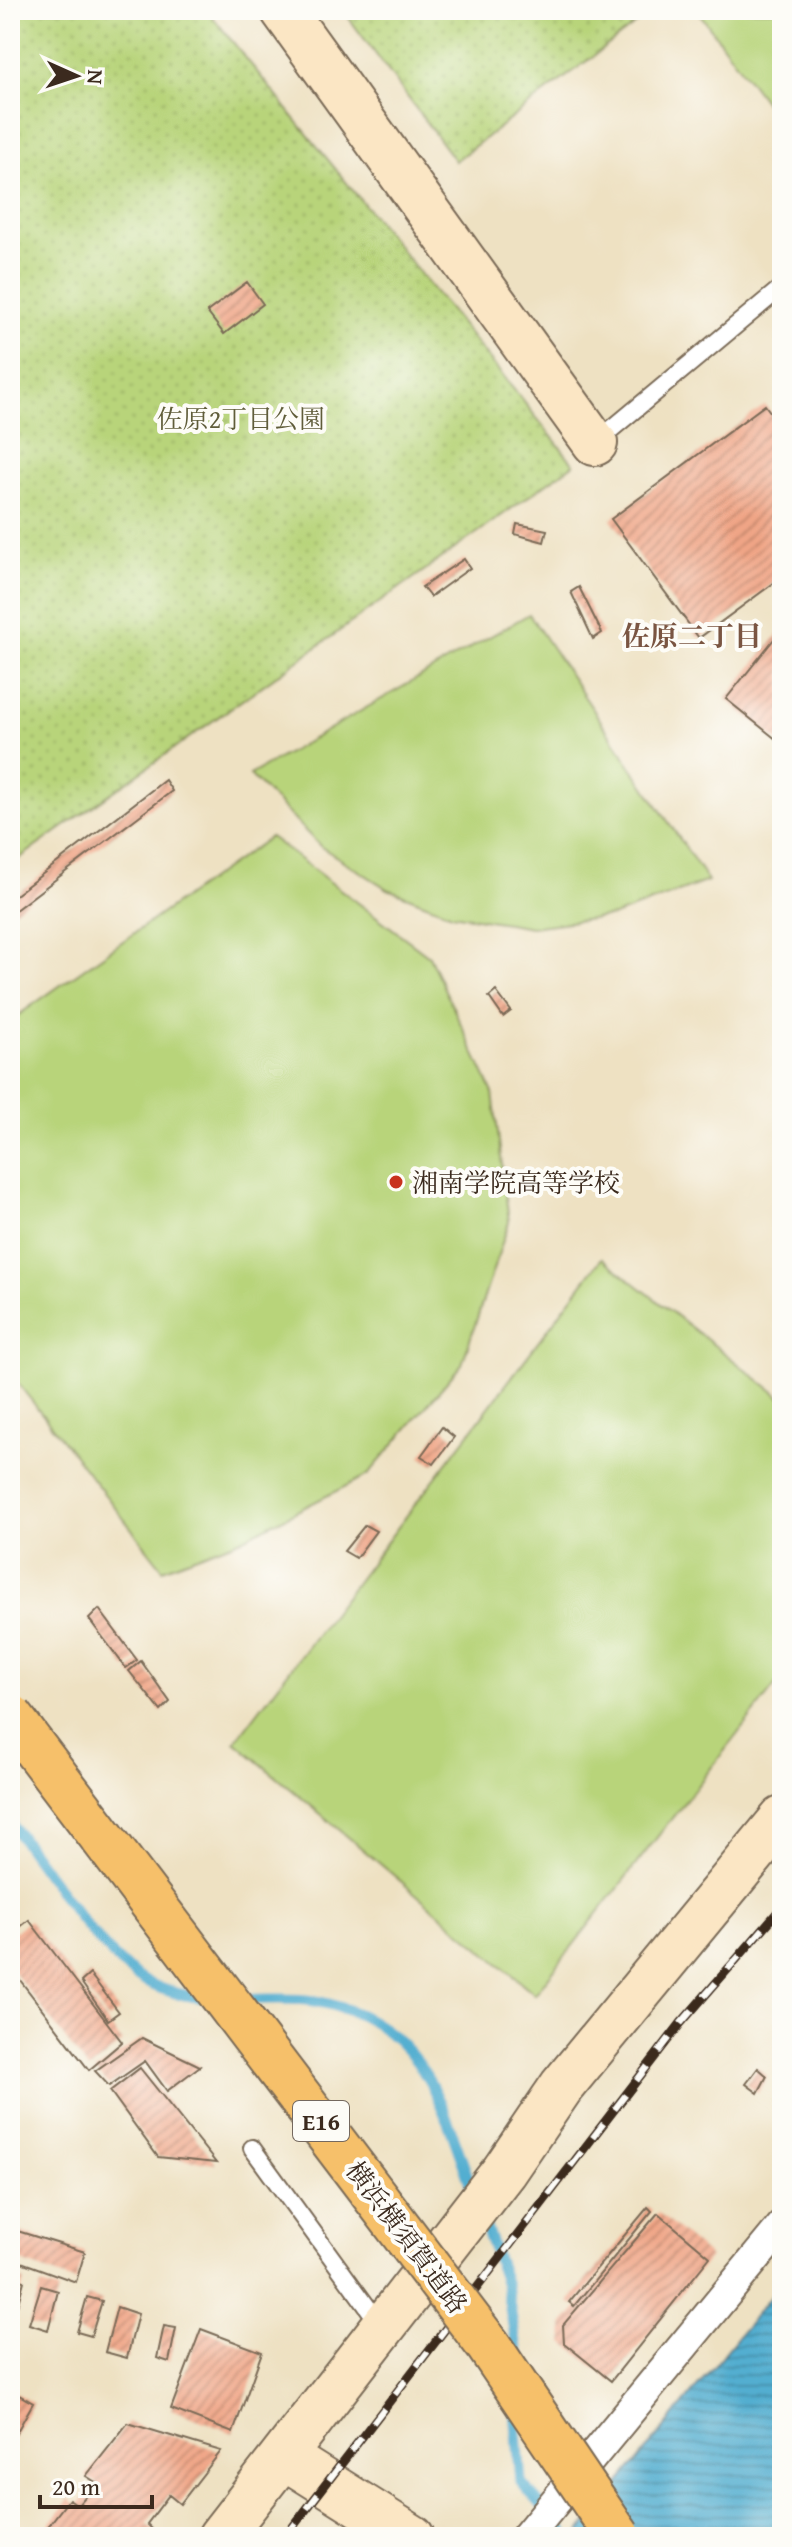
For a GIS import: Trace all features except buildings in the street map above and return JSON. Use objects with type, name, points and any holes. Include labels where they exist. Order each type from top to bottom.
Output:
[{"type":"highway","name":"横浜横須賀道路","points":[[10,1716],[488,2345],[618,2537]]},
{"type":"highway","name":"横浜横須賀道路","points":[[10,1758],[334,2183],[472,2370],[586,2537]]},
{"type":"street","points":[[283,10],[595,443]]},
{"type":"street","points":[[220,2537],[493,2185],[562,2086],[782,1819]]},
{"type":"street","points":[[528,2534],[782,2226]]},
{"type":"street","points":[[283,2456],[412,2537]]},
{"type":"lane","points":[[595,443],[782,287]]},
{"type":"lane","points":[[252,2148],[383,2328]]},
{"type":"green space","name":"佐原2丁目公園","points":[[10,10],[207,10],[574,464],[10,865]]},
{"type":"green space","points":[[343,10],[654,10],[455,161]]},
{"type":"green space","points":[[697,10],[782,10],[782,125]]},
{"type":"green space","points":[[529,614],[708,881],[614,916],[531,927],[452,914],[388,889],[321,847],[250,775]]},
{"type":"green space","points":[[270,837],[429,956],[493,1093],[509,1222],[462,1364],[368,1475],[242,1539],[163,1569],[10,1373],[10,1021]]},
{"type":"green space","points":[[602,1258],[782,1398],[782,1677],[535,1994],[235,1742]]},
{"type":"water","points":[[782,2282],[782,2521],[768,2537],[576,2537]]},
{"type":"waterway","points":[[10,1823],[74,1910],[130,1971],[163,1989],[208,1998]]},
{"type":"waterway","points":[[242,1999],[315,2001],[351,2011],[381,2027],[404,2046],[437,2097],[473,2192]]},
{"type":"waterway","points":[[482,2216],[506,2285],[520,2365]]},
{"type":"waterway","points":[[515,2410],[521,2482],[568,2537]]},
{"type":"railway","points":[[285,2537],[681,2023],[782,1907]]},
{"type":"place","name":"湘南学院高等学校","points":[[396,1182]]},
{"type":"district","name":"佐原二丁目","points":[[692,635]]}]
